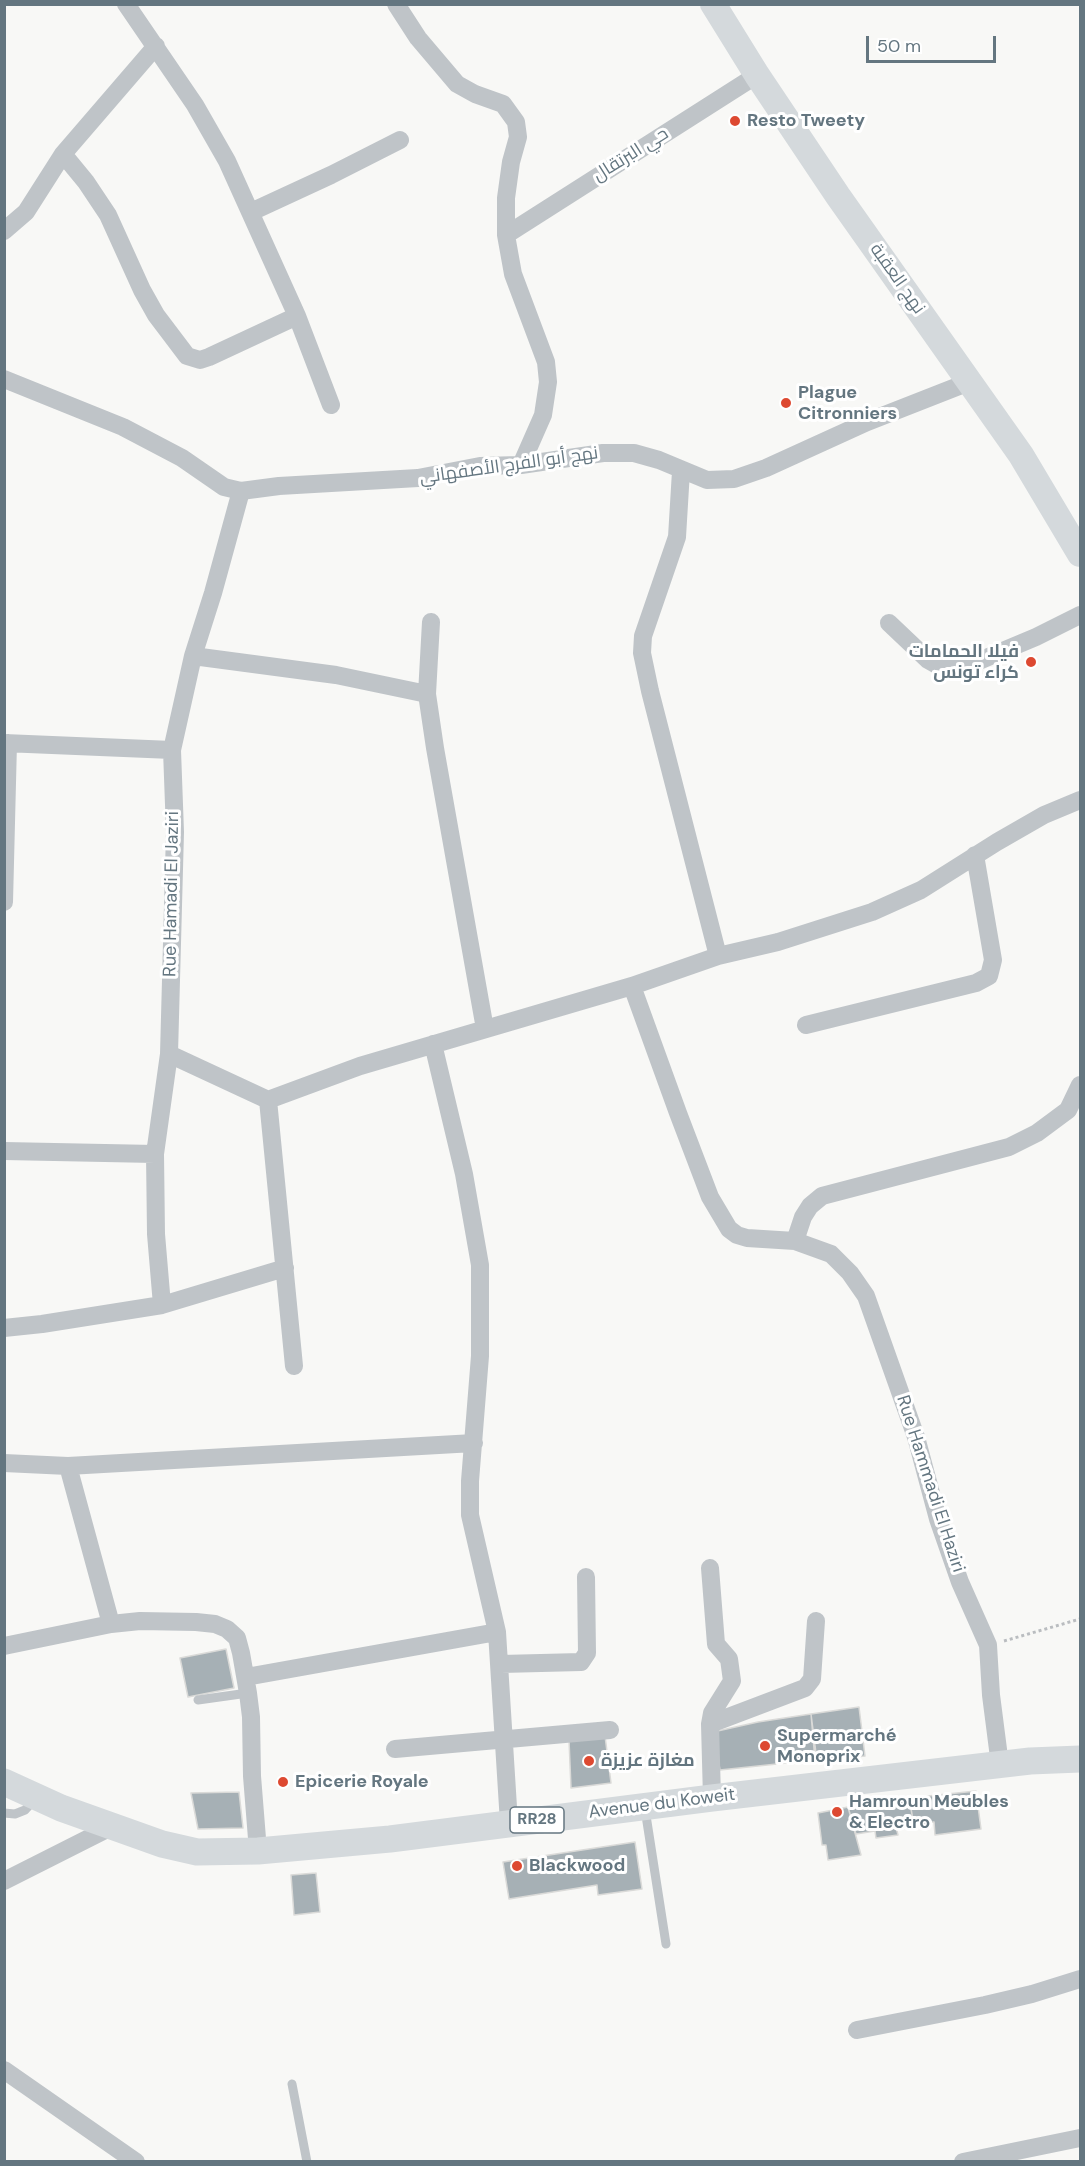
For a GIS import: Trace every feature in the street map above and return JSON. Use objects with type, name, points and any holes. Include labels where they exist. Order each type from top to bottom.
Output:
[{"type":"main road","name":"Avenue du Koweit","points":[[4,1782],[61,1808],[162,1844],[197,1852],[258,1851],[390,1839],[644,1806],[1000,1765],[1080,1759]]},
{"type":"street","points":[[126,4],[201,114],[227,161],[297,316],[331,405]]},
{"type":"street","points":[[396,4],[418,38],[457,84],[475,94],[503,104],[516,122],[518,136],[511,162],[506,198],[506,235],[513,274],[546,362],[548,382],[543,415],[521,465]]},
{"type":"street","name":"نهج العقبة","points":[[713,4],[757,75],[838,196],[1021,455],[1080,554]]},
{"type":"street","points":[[4,231],[26,212],[63,154],[156,46]]},
{"type":"street","name":"حي البرتقال","points":[[506,235],[757,75]]},
{"type":"street","points":[[251,212],[400,140]]},
{"type":"street","points":[[63,154],[86,182],[108,215],[142,290],[156,315],[187,356],[200,360],[209,357],[297,316]]},
{"type":"street","points":[[4,379],[123,428],[182,458],[224,487],[241,491]]},
{"type":"street","name":"نهج أبو الفرج الأصفهاني","points":[[241,491],[320,483],[418,478],[480,466],[521,465],[603,453],[634,453],[659,460],[707,480],[734,478],[766,468],[867,422],[969,382]]},
{"type":"street","points":[[681,471],[677,537],[643,636],[642,653],[718,956]]},
{"type":"street","name":"Rue Hamadi El Jaziri","points":[[162,1305],[156,1234],[155,1154],[169,1054],[175,832],[172,750],[193,656],[241,491]]},
{"type":"street","points":[[889,623],[928,660],[944,669],[954,669],[968,666],[1036,637],[1080,615]]},
{"type":"street","points":[[431,622],[427,694],[485,1029]]},
{"type":"street","points":[[193,656],[336,675],[427,694]]},
{"type":"street","points":[[4,902],[6,743],[172,750]]},
{"type":"street","points":[[169,1054],[268,1100],[360,1066],[632,986],[718,956],[778,942],[872,912],[921,890],[1044,815],[1080,800]]},
{"type":"street","points":[[806,1025],[976,983],[989,976],[993,960],[975,855]]},
{"type":"street","name":"Rue Hammadi El Haziri","points":[[632,986],[710,1197],[729,1229],[747,1238],[795,1241],[831,1254],[850,1273],[866,1296],[916,1437],[938,1519],[960,1581],[988,1645],[991,1695],[1000,1765]]},
{"type":"street","points":[[434,1044],[464,1174],[480,1265],[480,1356],[470,1481],[470,1515],[497,1632],[501,1664],[510,1823]]},
{"type":"street","points":[[795,1241],[803,1217],[810,1206],[822,1196],[1009,1147],[1037,1133],[1068,1110],[1080,1084]]},
{"type":"street","points":[[268,1100],[294,1366]]},
{"type":"street","points":[[4,1151],[155,1154]]},
{"type":"street","points":[[4,1328],[162,1305],[285,1268]]},
{"type":"street","points":[[4,1463],[68,1466],[474,1443]]},
{"type":"street","points":[[68,1466],[111,1624]]},
{"type":"street","points":[[710,1568],[716,1644],[729,1659],[732,1681],[712,1713],[710,1724],[712,1798]]},
{"type":"street","points":[[501,1664],[581,1662],[587,1653],[586,1577]]},
{"type":"street","points":[[4,1646],[111,1624],[140,1621],[184,1621],[215,1624],[227,1629],[237,1638],[247,1685],[251,1717],[252,1776],[258,1851]]},
{"type":"street","points":[[710,1724],[806,1688],[812,1679],[816,1621]]},
{"type":"street","points":[[247,1685],[497,1632]]},
{"type":"street","points":[[395,1749],[610,1730]]},
{"type":"street","points":[[4,1881],[113,1826]]},
{"type":"street","points":[[857,2030],[985,2006],[1080,1979]]},
{"type":"street","points":[[4,2070],[136,2162]]},
{"type":"street","points":[[963,2162],[1080,2138]]},
{"type":"lane","points":[[198,1700],[247,1685]]},
{"type":"lane","points":[[4,1813],[15,1814],[26,1810],[38,1796]]},
{"type":"lane","points":[[644,1806],[666,1944]]},
{"type":"lane","points":[[292,2084],[307,2162]]},
{"type":"path","points":[[988,1645],[1080,1619]]},
{"type":"building","points":[[226,1649],[234,1688],[188,1697],[180,1658]]},
{"type":"building","points":[[859,1707],[865,1756],[817,1761],[811,1714]]},
{"type":"building","name":"Supermarché Monoprix","points":[[811,1714],[815,1760],[720,1770],[713,1732]]},
{"type":"building","name":"مغازة عزيزة","points":[[605,1736],[611,1783],[571,1788],[569,1740]]},
{"type":"building","points":[[976,1791],[981,1829],[935,1835],[934,1822],[914,1825],[909,1798]]},
{"type":"building","points":[[239,1792],[243,1828],[198,1829],[191,1793]]},
{"type":"building","points":[[909,1798],[914,1825],[896,1827],[898,1835],[876,1838],[875,1831],[856,1834],[848,1807]]},
{"type":"building","points":[[848,1807],[861,1855],[828,1860],[826,1845],[822,1845],[818,1813]]},
{"type":"building","points":[[635,1842],[642,1889],[598,1895],[597,1885],[509,1899],[503,1862]]},
{"type":"building","points":[[316,1873],[320,1912],[294,1915],[291,1875]]},
{"type":"place","name":"Resto Tweety","points":[[735,121]]},
{"type":"place","name":"Plague Citronniers","points":[[786,403]]},
{"type":"place","name":"فيلا الحمامات كراء تونس","points":[[1031,662]]},
{"type":"place","name":"Supermarché Monoprix","points":[[765,1746]]},
{"type":"place","name":"مغازة عزيزة","points":[[589,1761]]},
{"type":"place","name":"Epicerie Royale","points":[[283,1782]]},
{"type":"place","name":"Hamroun Meubles & Electro","points":[[837,1812]]},
{"type":"place","name":"Blackwood","points":[[517,1866]]}]
